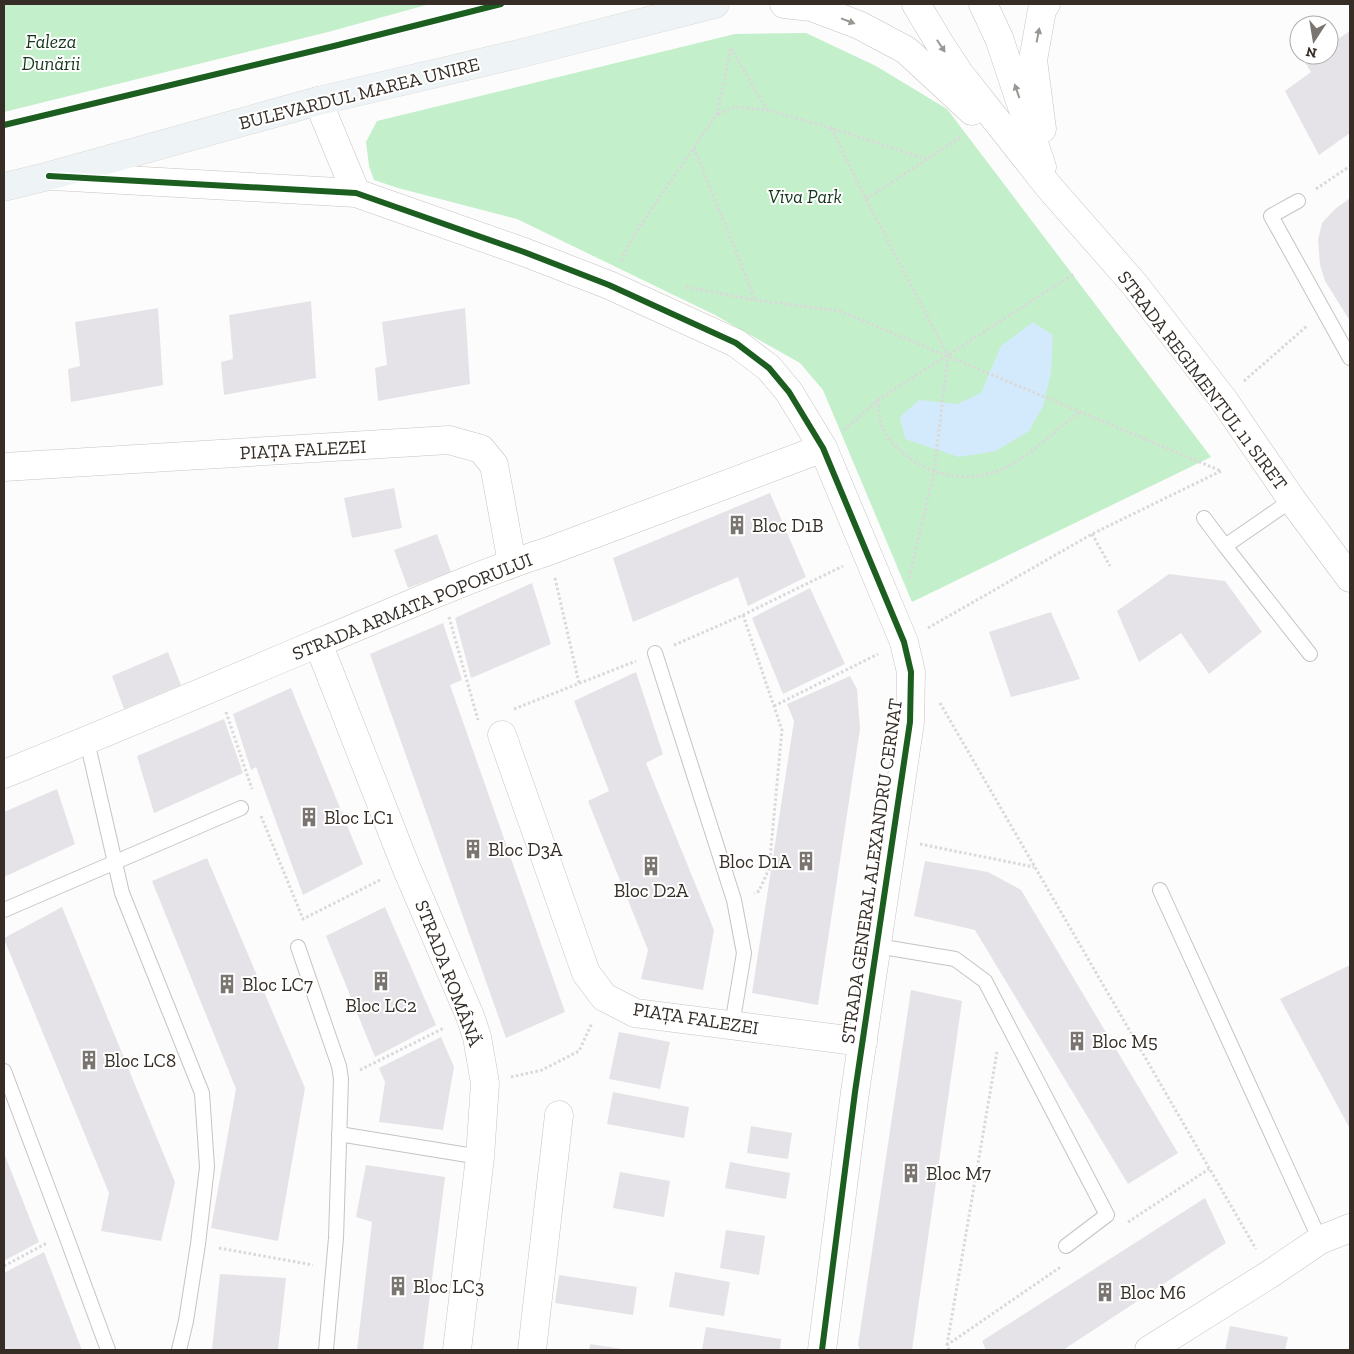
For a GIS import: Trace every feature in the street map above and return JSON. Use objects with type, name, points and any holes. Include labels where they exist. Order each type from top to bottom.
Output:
[{"type":"main road","name":"BULEVARDUL MAREA UNIRE","points":[[4,187],[318,101],[518,54],[715,4]]},
{"type":"street","points":[[784,4],[811,7],[859,25],[906,50],[960,99],[1049,187]]},
{"type":"street","points":[[916,4],[959,73],[1049,187]]},
{"type":"street","points":[[983,4],[998,38],[1049,187]]},
{"type":"street","points":[[1046,4],[1042,10],[1033,60],[1049,187]]},
{"type":"street","points":[[318,101],[356,193]]},
{"type":"street","name":"STRADA GENERAL ALEXANDRU CERNAT","points":[[49,176],[356,193],[515,249],[609,286],[696,324],[736,343],[769,368],[789,392],[823,448],[904,642],[911,672],[910,722],[855,1092],[822,1350]]},
{"type":"street","name":"STRADA REGIMENTUL 11 SIRET","points":[[1049,187],[1136,285],[1223,400],[1292,500],[1350,578]]},
{"type":"street","name":"PIAȚA FALEZEI","points":[[4,467],[449,440],[481,449],[494,465],[512,563]]},
{"type":"street","name":"STRADA ARMATA POPORULUI","points":[[4,774],[441,591],[823,448]]},
{"type":"street","name":"STRADA ROMÂNĂ","points":[[318,643],[406,867],[470,1016],[477,1037],[485,1083],[480,1158],[457,1350]]},
{"type":"street","name":"PIAȚA FALEZEI","points":[[499,726],[586,973],[604,997],[635,1013],[863,1042]]},
{"type":"street","points":[[532,1350],[559,1115]]},
{"type":"street","points":[[1149,1350],[1270,1274],[1320,1240],[1350,1228]]},
{"type":"lane","points":[[1298,201],[1272,216],[1350,358]]},
{"type":"lane","points":[[1225,546],[1292,500]]},
{"type":"lane","points":[[1204,518],[1310,654]]},
{"type":"lane","points":[[655,653],[734,900],[744,953],[732,1024]]},
{"type":"lane","points":[[86,741],[122,894],[202,1092],[207,1167],[198,1244],[186,1321],[179,1350]]},
{"type":"lane","points":[[4,910],[241,808]]},
{"type":"lane","points":[[1160,890],[1320,1240]]},
{"type":"lane","points":[[877,946],[956,959],[985,981],[1107,1215],[1066,1246]]},
{"type":"lane","points":[[298,947],[339,1066],[341,1079],[336,1238],[326,1350]]},
{"type":"lane","points":[[4,1070],[108,1350]]},
{"type":"lane","points":[[339,1134],[480,1158]]},
{"type":"path","points":[[609,286],[634,235],[717,114],[731,47],[767,110]]},
{"type":"path","points":[[717,114],[735,107],[767,110],[831,128],[927,159]]},
{"type":"path","points":[[831,128],[948,356],[934,472],[908,578]]},
{"type":"path","points":[[866,199],[964,134]]},
{"type":"path","points":[[694,148],[755,300]]},
{"type":"path","points":[[1298,201],[1350,166]]},
{"type":"path","points":[[823,448],[878,400],[1075,273]]},
{"type":"path","points":[[681,286],[755,300],[840,311],[1222,470],[1092,534],[904,642],[774,706]]},
{"type":"path","points":[[1223,400],[1305,328]]},
{"type":"path","points":[[878,400],[882,427],[892,443],[921,466],[934,472],[956,477],[974,477],[992,473],[1008,466],[1027,455],[1080,411]]},
{"type":"path","points":[[1092,534],[1110,566]]},
{"type":"path","points":[[549,551],[579,683]]},
{"type":"path","points":[[455,640],[479,725],[499,726],[579,683],[655,653],[742,615],[868,554]]},
{"type":"path","points":[[734,900],[759,891],[769,869],[782,730],[742,615]]},
{"type":"path","points":[[911,672],[934,692],[1270,1274]]},
{"type":"path","points":[[217,685],[256,802],[241,808]]},
{"type":"path","points":[[262,817],[303,919],[406,867]]},
{"type":"path","points":[[893,839],[1035,867]]},
{"type":"path","points":[[542,1070],[579,1051],[604,997]]},
{"type":"path","points":[[341,1079],[470,1016]]},
{"type":"path","points":[[947,1345],[1003,1016]]},
{"type":"path","points":[[4,1266],[65,1233]]},
{"type":"path","points":[[198,1244],[295,1262]]},
{"type":"green space","name":"Faleza Dunării","points":[[4,4],[430,4],[328,32],[4,112]]},
{"type":"green space","name":"Viva Park","points":[[806,33],[876,66],[947,109],[1211,457],[912,602],[823,390],[800,363],[715,315],[517,219],[374,180],[369,166],[366,142],[377,121],[735,34]]},
{"type":"water","points":[[1033,322],[1053,335],[1051,373],[1043,406],[1029,431],[996,451],[959,457],[905,439],[900,417],[919,400],[957,404],[981,393],[1001,346]]},
{"type":"building","points":[[1350,31],[1350,133],[1319,155],[1285,91],[1311,72],[1307,65],[1339,65],[1339,38]]},
{"type":"building","points":[[1350,198],[1350,321],[1325,281],[1320,265],[1318,240],[1322,223],[1335,209]]},
{"type":"building","points":[[311,301],[316,378],[224,395],[221,362],[233,359],[229,315]]},
{"type":"building","points":[[158,308],[163,385],[71,402],[68,369],[80,366],[75,322]]},
{"type":"building","points":[[465,308],[470,384],[378,401],[375,368],[387,365],[382,322]]},
{"type":"building","points":[[394,488],[402,528],[352,538],[344,498]]},
{"type":"building","name":"Bloc D1B","points":[[770,493],[806,577],[748,606],[738,577],[633,622],[613,558]]},
{"type":"building","points":[[437,534],[451,572],[408,588],[394,550]]},
{"type":"building","points":[[1169,574],[1225,581],[1262,632],[1209,674],[1181,633],[1139,662],[1117,611]]},
{"type":"building","points":[[532,583],[551,644],[471,678],[455,618]]},
{"type":"building","name":"Bloc D1B","points":[[810,588],[845,664],[783,694],[752,618]]},
{"type":"building","points":[[1051,612],[1080,679],[1011,697],[989,632]]},
{"type":"building","name":"Bloc D3A","points":[[443,623],[462,680],[450,685],[565,1012],[506,1038],[370,654]]},
{"type":"building","points":[[168,652],[181,685],[124,709],[112,676]]},
{"type":"building","name":"Bloc D2A","points":[[636,672],[663,754],[646,763],[714,930],[703,990],[641,979],[648,950],[588,801],[609,791],[574,701]]},
{"type":"building","name":"Bloc D1A","points":[[850,676],[857,689],[860,729],[818,1005],[752,993],[794,721],[787,704]]},
{"type":"building","name":"Bloc LC1","points":[[291,688],[363,864],[303,895],[256,767],[251,770],[233,714]]},
{"type":"building","points":[[224,719],[243,773],[154,813],[137,756]]},
{"type":"building","points":[[57,789],[75,844],[4,877],[4,812]]},
{"type":"building","name":"Bloc LC7","points":[[207,858],[305,1088],[278,1241],[211,1228],[236,1089],[152,881]]},
{"type":"building","name":"Bloc M5","points":[[925,861],[988,872],[1021,890],[1178,1153],[1128,1184],[975,930],[914,916]]},
{"type":"building","name":"Bloc LC8","points":[[62,907],[175,1182],[161,1241],[101,1231],[109,1193],[4,939]]},
{"type":"building","name":"Bloc LC2","points":[[385,907],[436,1025],[375,1057],[326,936]]},
{"type":"building","points":[[1350,965],[1350,1129],[1280,999]]},
{"type":"building","name":"Bloc M7","points":[[911,990],[962,1001],[912,1350],[860,1350],[858,1345]]},
{"type":"building","points":[[619,1032],[670,1042],[660,1089],[609,1079]]},
{"type":"building","name":"Bloc LC2","points":[[441,1037],[454,1067],[443,1130],[379,1122],[385,1082],[379,1068]]},
{"type":"building","points":[[613,1092],[689,1107],[684,1138],[607,1124]]},
{"type":"building","points":[[751,1126],[792,1133],[788,1159],[747,1153]]},
{"type":"building","points":[[4,1153],[39,1242],[4,1261]]},
{"type":"building","points":[[730,1162],[790,1173],[786,1199],[725,1188]]},
{"type":"building","name":"Bloc LC3","points":[[366,1165],[445,1177],[423,1350],[357,1350],[372,1222],[356,1217]]},
{"type":"building","points":[[620,1172],[670,1181],[664,1217],[613,1208]]},
{"type":"building","name":"Bloc M6","points":[[1205,1198],[1226,1243],[1063,1350],[986,1350],[982,1341]]},
{"type":"building","points":[[726,1230],[765,1236],[759,1275],[720,1268]]},
{"type":"building","points":[[44,1252],[82,1350],[4,1350],[4,1273]]},
{"type":"building","points":[[675,1272],[730,1282],[724,1316],[669,1307]]},
{"type":"building","points":[[220,1274],[286,1278],[278,1350],[212,1350]]},
{"type":"building","points":[[559,1275],[637,1287],[633,1315],[555,1303]]},
{"type":"building","points":[[1230,1326],[1288,1337],[1285,1350],[1225,1350]]},
{"type":"building","points":[[706,1327],[781,1339],[780,1350],[702,1350]]},
{"type":"building","points":[[590,1344],[622,1349],[622,1350],[589,1350]]},
{"type":"cycle path","points":[[4,125],[501,4]]},
{"type":"cycle path","points":[[49,176],[356,193],[524,252],[609,285],[736,343],[769,368],[789,392],[823,448],[904,642],[911,672],[910,722],[855,1092],[822,1350]]},
{"type":"place","name":"Bloc D1B","points":[[737,525]]},
{"type":"place","name":"Bloc LC1","points":[[309,817]]},
{"type":"place","name":"Bloc D3A","points":[[473,849]]},
{"type":"place","name":"Bloc D1A","points":[[806,861]]},
{"type":"place","name":"Bloc D2A","points":[[651,866]]},
{"type":"place","name":"Bloc LC2","points":[[381,981]]},
{"type":"place","name":"Bloc LC7","points":[[227,984]]},
{"type":"place","name":"Bloc M5","points":[[1077,1041]]},
{"type":"place","name":"Bloc LC8","points":[[89,1060]]},
{"type":"place","name":"Bloc M7","points":[[911,1173]]},
{"type":"place","name":"Bloc LC3","points":[[398,1286]]},
{"type":"place","name":"Bloc M6","points":[[1105,1292]]}]
